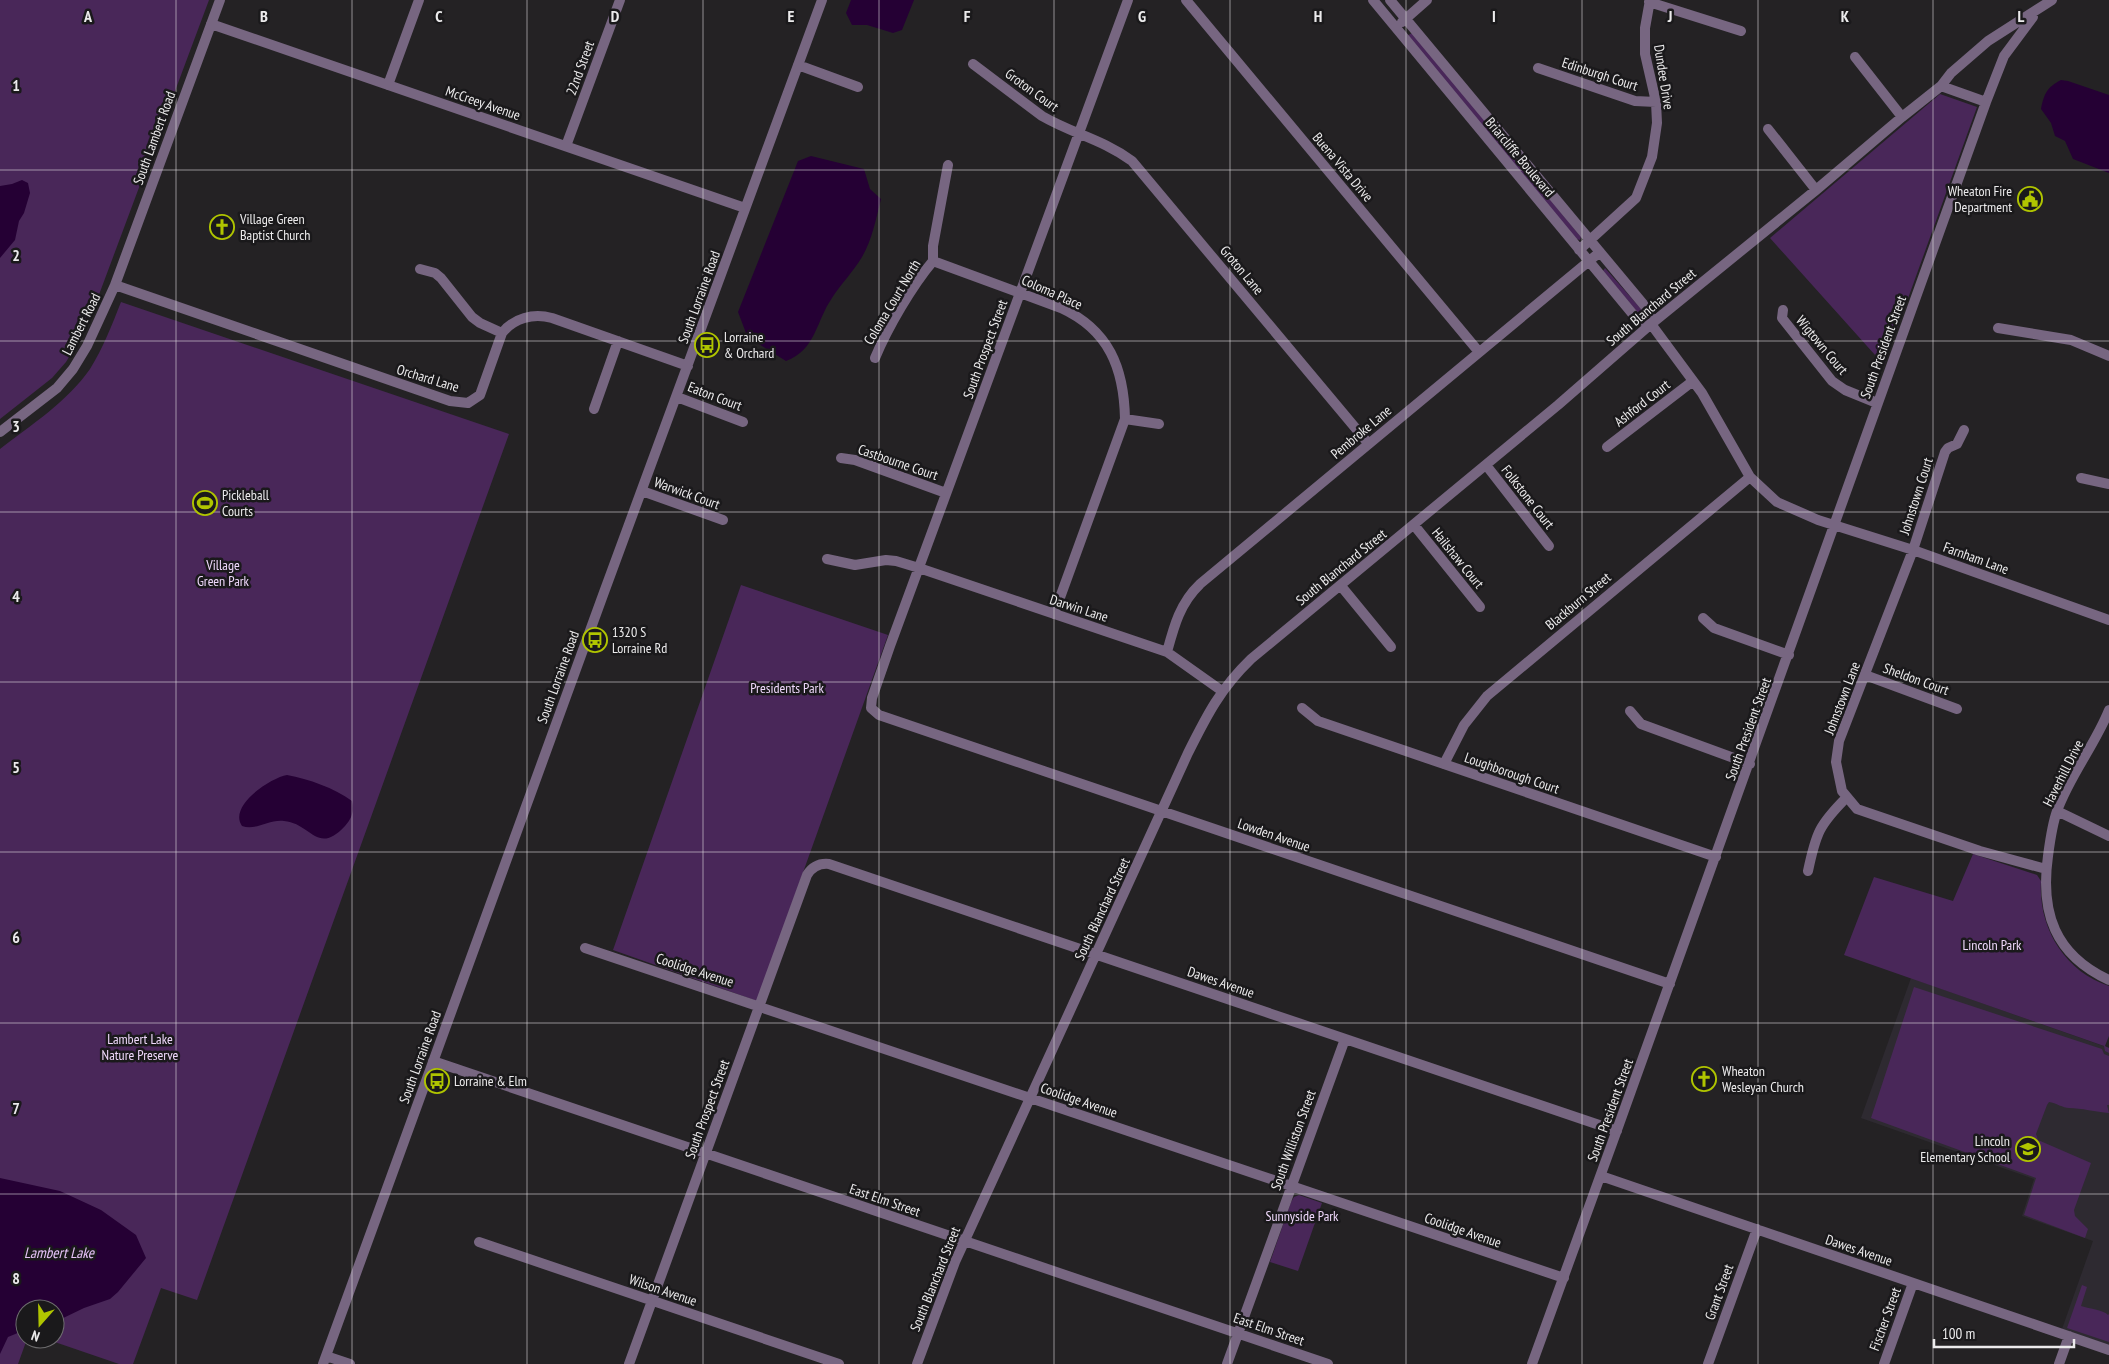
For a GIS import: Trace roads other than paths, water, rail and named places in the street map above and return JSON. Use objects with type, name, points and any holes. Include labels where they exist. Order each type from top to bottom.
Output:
[{"type":"street","name":"South Lambert Road","points":[[115,285],[220,0]]},
{"type":"street","points":[[388,84],[419,0]]},
{"type":"street","name":"22nd Street","points":[[566,146],[620,0]]},
{"type":"street","name":"South Lorraine Road","points":[[325,1360],[822,0]]},
{"type":"street","name":"South Prospect Street","points":[[871,708],[875,689],[918,568],[1128,0]]},
{"type":"street","name":"Buena Vista Drive","points":[[1186,0],[1478,352]]},
{"type":"street","name":"Briarcliffe Boulevard","points":[[1373,0],[1636,318],[1651,324]]},
{"type":"street","name":"Briarcliffe Boulevard","points":[[1390,0],[1649,311],[1651,324],[1711,407],[1750,477],[1777,502],[1833,526]]},
{"type":"street","points":[[1395,27],[1427,0]]},
{"type":"street","points":[[1649,1],[1741,31]]},
{"type":"street","name":"Dundee Drive","points":[[1579,250],[1630,205],[1640,191],[1654,147],[1657,123],[1656,102],[1645,54],[1645,28],[1649,1]]},
{"type":"street","name":"South Blanchard Street","points":[[917,1364],[964,1241],[1202,725],[1222,691],[1251,658],[1486,466],[1651,324],[1816,190],[1902,116],[1941,86],[1951,73],[1988,41],[2039,10],[2048,1]]},
{"type":"street","name":"South President Street","points":[[1532,1364],[1750,764],[1833,526],[1986,102],[2004,56],[2022,29],[2039,10]]},
{"type":"street","name":"McCreey Avenue","points":[[211,24],[745,208]]},
{"type":"street","points":[[1855,57],[1902,116]]},
{"type":"street","name":"Groton Court","points":[[973,64],[1042,116],[1053,123],[1079,132]]},
{"type":"street","points":[[798,66],[858,87]]},
{"type":"street","name":"Edinburgh Court","points":[[1538,68],[1636,101],[1656,102]]},
{"type":"street","points":[[1941,86],[1986,102]]},
{"type":"street","points":[[1768,129],[1816,190]]},
{"type":"street","name":"Groton Lane","points":[[1079,132],[1119,152],[1144,174],[1368,443]]},
{"type":"street","points":[[933,261],[933,246],[948,165]]},
{"type":"street","name":"Pembroke Lane","points":[[1167,652],[1180,609],[1192,592],[1368,443],[1600,252]]},
{"type":"street","name":"Coloma Place","points":[[933,261],[1068,311],[1084,322],[1101,338],[1112,353],[1120,373],[1125,394],[1125,419],[1054,614]]},
{"type":"street","name":"Coloma Court North","points":[[876,358],[882,341],[924,272],[933,261]]},
{"type":"street","points":[[420,269],[435,273],[472,317],[480,323],[502,333],[509,325],[518,320],[546,316],[688,366]]},
{"type":"street","name":"Orchard Lane","points":[[115,285],[450,401],[468,403],[480,395],[502,333]]},
{"type":"street","name":"Lambert Road","points":[[0,432],[57,388],[73,369],[87,346],[115,285]]},
{"type":"street","name":"Wigtown Court","points":[[1783,310],[1782,318],[1832,381],[1845,390],[1877,403]]},
{"type":"street","points":[[1998,328],[2071,340],[2109,356]]},
{"type":"street","points":[[594,409],[618,341]]},
{"type":"street","name":"Ashford Court","points":[[1607,447],[1693,381]]},
{"type":"street","name":"Eaton Court","points":[[677,397],[743,422]]},
{"type":"street","points":[[1125,419],[1159,424]]},
{"type":"street","name":"Johnstown Court","points":[[1913,550],[1946,452],[1948,448],[1957,444],[1964,430]]},
{"type":"street","name":"Castbourne Court","points":[[841,458],[855,460],[946,493]]},
{"type":"street","name":"Folkstone Court","points":[[1486,466],[1549,546]]},
{"type":"street","name":"Blackburn Street","points":[[1444,764],[1464,725],[1487,696],[1750,477]]},
{"type":"street","points":[[2081,478],[2109,484]]},
{"type":"street","name":"Warwick Court","points":[[642,491],[723,520]]},
{"type":"street","name":"Hailshaw Court","points":[[1414,525],[1480,608]]},
{"type":"street","name":"Farnham Lane","points":[[1833,526],[1913,550],[2109,620]]},
{"type":"street","name":"Johnstown Lane","points":[[1847,797],[1842,791],[1836,762],[1839,741],[1913,550]]},
{"type":"street","name":"Darwin Lane","points":[[827,559],[855,565],[886,560],[918,568],[1167,652],[1222,691]]},
{"type":"street","points":[[1341,586],[1391,647]]},
{"type":"street","points":[[1703,618],[1714,628],[1789,654]]},
{"type":"street","name":"Sheldon Court","points":[[1865,675],[1957,709]]},
{"type":"street","name":"Lowden Avenue","points":[[871,708],[877,714],[1670,984]]},
{"type":"street","name":"Loughborough Court","points":[[1302,708],[1318,721],[1716,857]]},
{"type":"street","name":"Haverhill Drive","points":[[2109,710],[2093,745],[2074,776],[2057,811],[2046,869],[2047,907],[2053,928],[2066,949],[2084,967],[2109,980]]},
{"type":"street","points":[[1630,711],[1641,724],[1750,764]]},
{"type":"street","points":[[1808,871],[1814,839],[1825,819],[1847,797],[1857,809],[1980,851],[2046,869]]},
{"type":"street","points":[[2057,811],[2109,836]]},
{"type":"street","name":"Dawes Avenue","points":[[816,866],[829,864],[1617,1131]]},
{"type":"street","name":"South Prospect Street","points":[[629,1364],[807,875],[816,866]]},
{"type":"street","name":"Coolidge Avenue","points":[[585,948],[1564,1278]]},
{"type":"street","name":"South Williston Street","points":[[1227,1364],[1345,1039]]},
{"type":"street","name":"East Elm Street","points":[[433,1061],[1328,1364]]},
{"type":"street","name":"Dawes Avenue","points":[[1601,1176],[2109,1350]]},
{"type":"street","name":"Grant Street","points":[[1708,1364],[1757,1229]]},
{"type":"street","name":"Wilson Avenue","points":[[479,1242],[839,1364]]},
{"type":"street","name":"Fischer Street","points":[[1884,1364],[1913,1283]]},
{"type":"street","points":[[2059,1364],[2069,1336]]},
{"type":"street","points":[[325,1360],[350,1364]]},
{"type":"water","points":[[851,0],[914,0],[902,30],[893,33],[867,25],[852,25],[846,13]]},
{"type":"water","points":[[2061,80],[2109,95],[2109,173],[2073,159],[2065,141],[2055,136],[2051,123],[2041,109],[2047,92],[2052,85]]},
{"type":"water","points":[[811,156],[864,169],[870,189],[881,199],[871,236],[862,257],[832,298],[810,342],[804,350],[786,361],[754,341],[746,333],[738,312],[798,161]]},
{"type":"water","points":[[22,180],[28,183],[30,193],[24,213],[19,221],[15,240],[0,258],[0,186]]},
{"type":"water","points":[[287,775],[321,785],[352,801],[352,815],[345,826],[327,838],[321,838],[314,836],[293,823],[284,821],[252,827],[242,826],[239,818],[241,810],[253,794],[271,781]]},
{"type":"water","name":"Lambert Lake","points":[[0,1178],[60,1191],[101,1210],[136,1235],[146,1258],[110,1299],[65,1317],[65,1299],[15,1299],[15,1334],[8,1337],[0,1354]]},
{"type":"place","name":"Wheaton Fire Department","points":[[2030,199]]},
{"type":"place","name":"Village Green Baptist Church","points":[[222,227]]},
{"type":"place","name":"Lorraine & Orchard","points":[[707,345]]},
{"type":"place","name":"Pickleball Courts","points":[[205,503]]},
{"type":"place","name":"1320 S Lorraine Rd","points":[[595,640]]},
{"type":"place","name":"Wheaton Wesleyan Church","points":[[1704,1079]]},
{"type":"place","name":"Lorraine & Elm","points":[[437,1081]]},
{"type":"place","name":"Lincoln Elementary School","points":[[2028,1149]]},
{"type":"park label","name":"Village Green Park","points":[[223,574]]},
{"type":"park label","name":"Presidents Park","points":[[787,688]]},
{"type":"park label","name":"Lincoln Park","points":[[1992,945]]},
{"type":"park label","name":"Lambert Lake Nature Preserve","points":[[140,1048]]},
{"type":"park label","name":"Sunnyside Park","points":[[1302,1216]]}]
